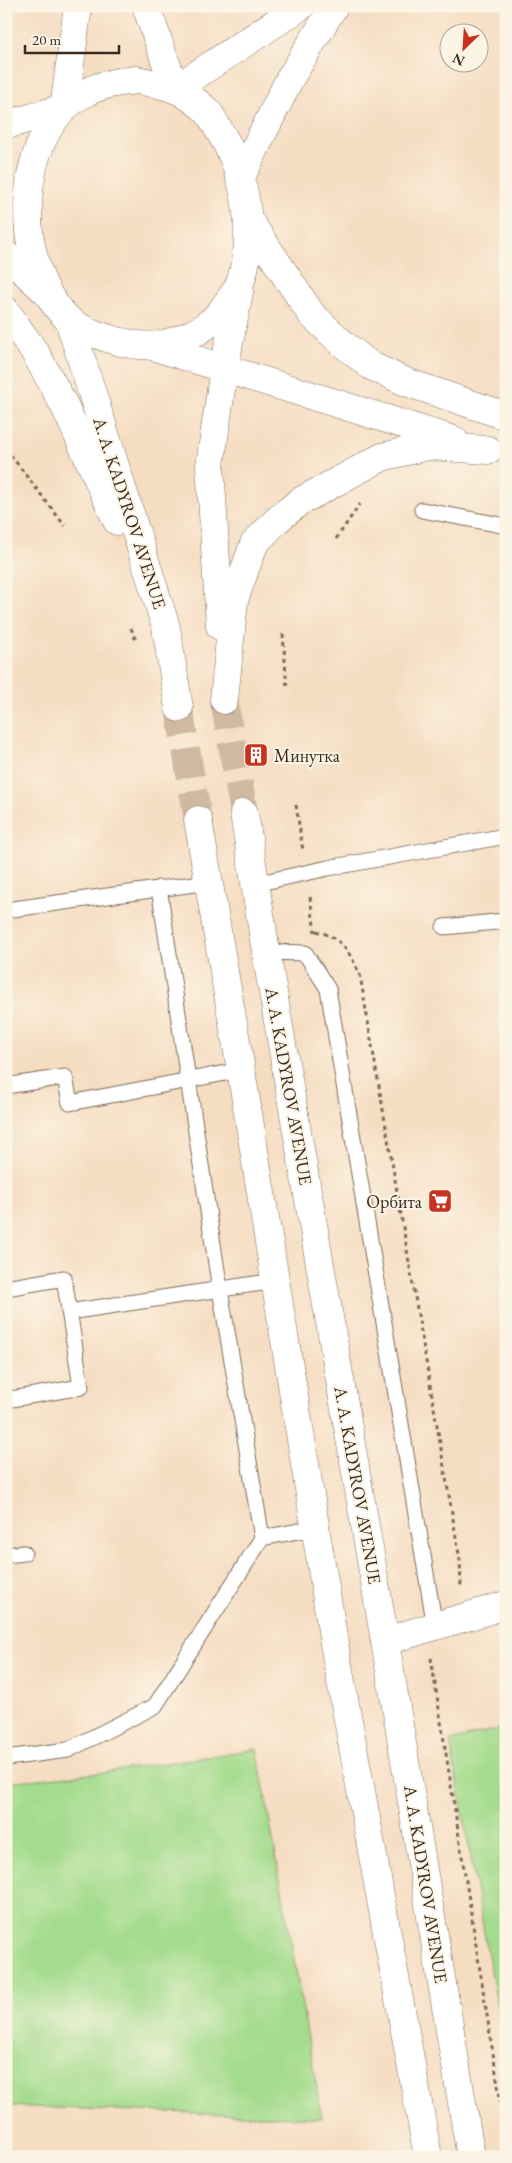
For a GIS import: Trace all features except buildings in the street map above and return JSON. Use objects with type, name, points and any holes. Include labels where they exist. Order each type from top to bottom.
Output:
[{"type":"main road","points":[[64,108],[78,6]]},
{"type":"main road","points":[[146,6],[175,88]]},
{"type":"main road","points":[[175,88],[301,6]]},
{"type":"main road","points":[[240,178],[289,80],[334,6]]},
{"type":"main road","points":[[46,293],[32,254],[29,216],[30,183],[33,163],[39,146],[48,127],[64,108],[84,93],[106,84],[137,80],[175,88],[208,111],[228,144],[240,178],[248,219],[248,251],[224,369],[210,465],[224,700],[234,600],[254,544],[277,520],[299,502],[382,456],[428,446],[497,452]]},
{"type":"main road","points":[[6,125],[64,108]]},
{"type":"main road","points":[[248,219],[312,315],[342,343],[371,366],[406,382],[506,416]]},
{"type":"main road","points":[[6,256],[46,293],[69,320],[98,335],[121,342],[152,346],[497,452]]},
{"type":"main road","points":[[152,346],[179,340],[202,329],[220,314],[241,282]]},
{"type":"main road","points":[[6,311],[36,354],[65,408],[166,627]]},
{"type":"main road","name":"A. A. KADYROV AVENUE","points":[[69,320],[166,627],[179,708]]},
{"type":"main road","name":"A. A. KADYROV AVENUE","points":[[244,813],[471,2157]]},
{"type":"main road","points":[[198,820],[241,1070],[314,1528],[428,2157]]},
{"type":"main road","points":[[385,1641],[461,1620],[506,1605]]},
{"type":"lane","points":[[422,510],[506,526]]},
{"type":"lane","points":[[255,884],[328,868],[506,836]]},
{"type":"lane","points":[[6,910],[209,882]]},
{"type":"lane","points":[[6,1758],[68,1750],[156,1706],[262,1538],[220,1290],[159,888]]},
{"type":"lane","points":[[444,927],[506,921]]},
{"type":"lane","points":[[266,952],[305,953],[328,989],[435,1627]]},
{"type":"lane","points":[[6,1086],[65,1077],[70,1103],[241,1070]]},
{"type":"lane","points":[[6,1288],[64,1278],[81,1387],[6,1400]]},
{"type":"lane","points":[[70,1312],[275,1281]]},
{"type":"lane","points":[[262,1538],[314,1528]]},
{"type":"lane","points":[[6,1555],[24,1553]]},
{"type":"path","points":[[6,449],[65,526]]},
{"type":"path","points":[[336,538],[364,498]]},
{"type":"path","points":[[283,634],[287,689]]},
{"type":"path","points":[[316,931],[328,934],[349,950],[360,974],[460,1560],[461,1620]]},
{"type":"green space","points":[[506,1727],[506,2056],[450,1741]]},
{"type":"green space","points":[[257,1749],[322,2118],[6,2106],[6,1782],[100,1773]]},
{"type":"tunnel","points":[[224,700],[244,813]]},
{"type":"tunnel","points":[[179,708],[198,820]]},
{"type":"place","name":"Минутка","points":[[256,755]]},
{"type":"place","name":"Орбита","points":[[440,1201]]}]
